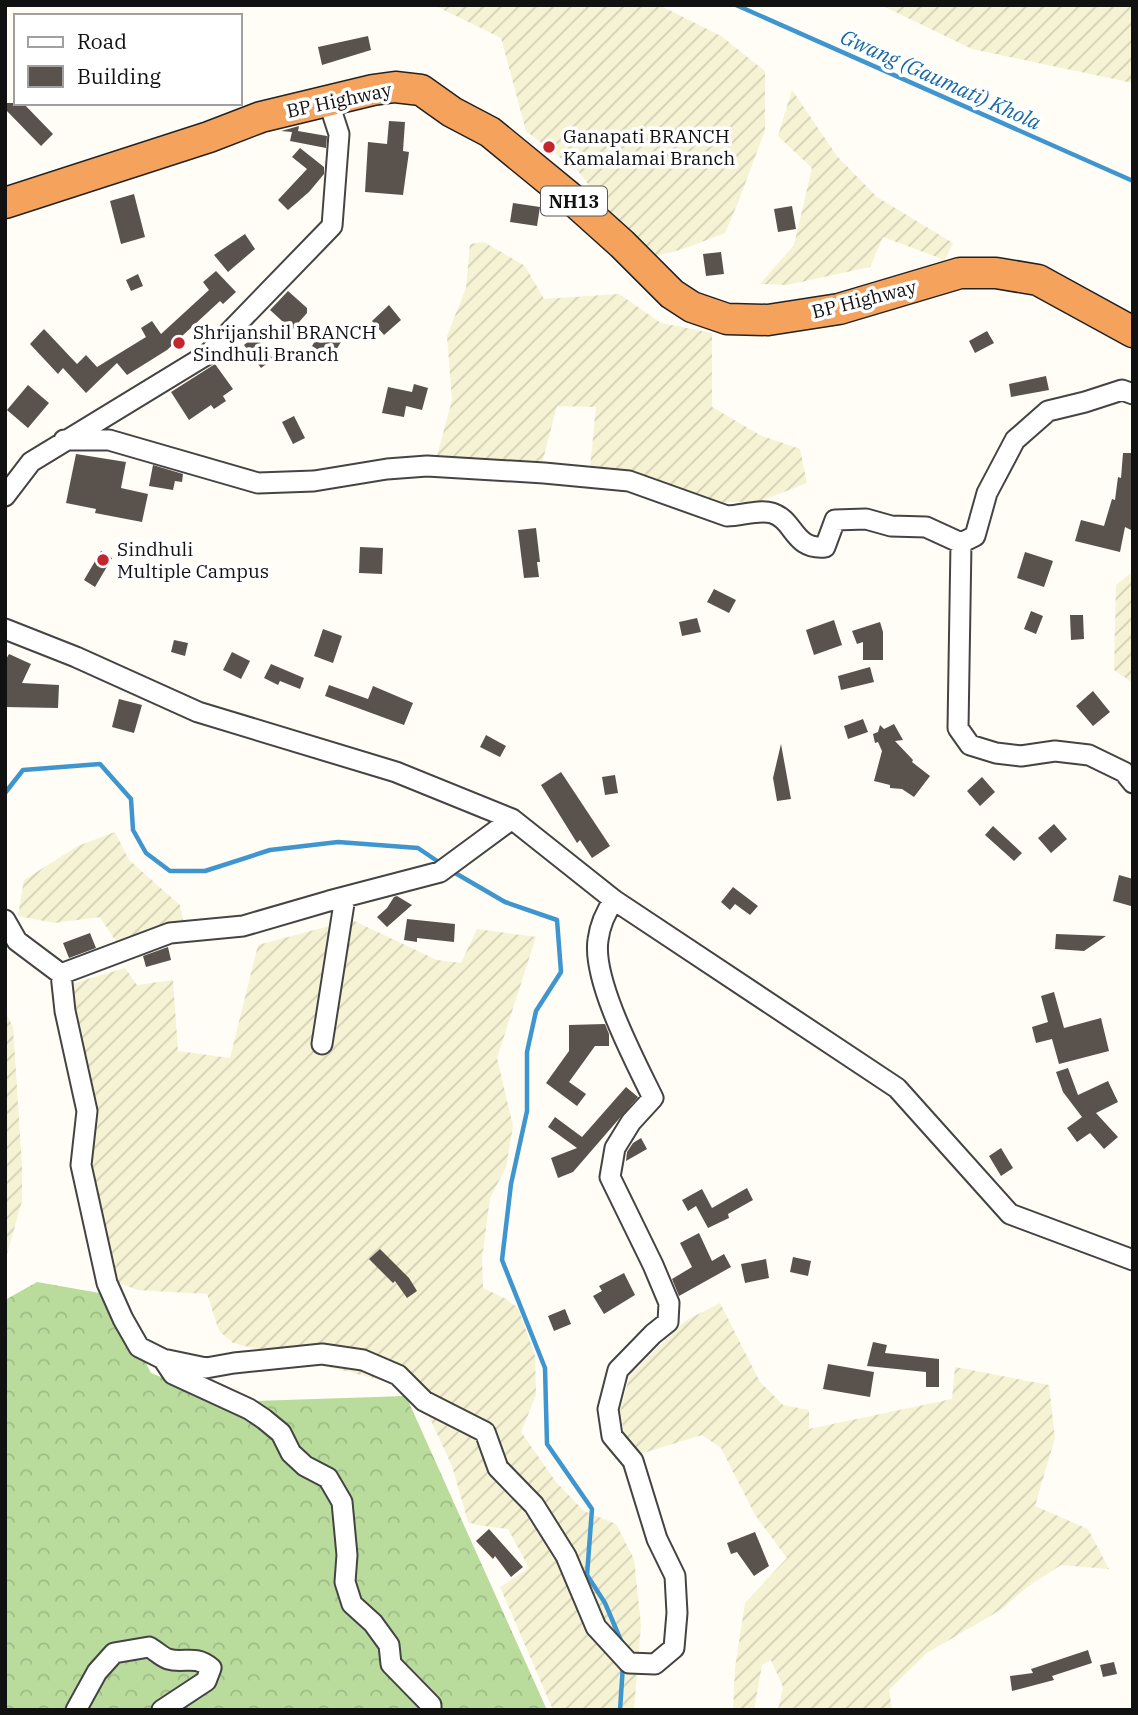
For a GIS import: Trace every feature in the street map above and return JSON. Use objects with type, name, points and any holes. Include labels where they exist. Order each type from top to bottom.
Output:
[{"type":"highway","name":"BP Highway","points":[[5,203],[209,137],[261,117],[395,87],[421,90],[452,112],[490,132],[593,218],[671,294],[692,307],[727,319],[768,320],[839,309],[960,273],[996,273],[1038,280],[1133,332]]},
{"type":"street","points":[[5,496],[31,462],[208,354],[332,226],[339,134],[328,100]]},
{"type":"street","points":[[961,543],[975,536],[987,493],[1015,440],[1048,411],[1122,390],[1133,394]]},
{"type":"street","points":[[64,440],[109,440],[258,483],[314,481],[387,469],[427,466],[629,481],[727,516],[743,516],[764,511],[775,513],[799,539],[813,548],[825,547],[835,520],[866,519],[891,526],[926,527],[961,543]]},
{"type":"street","points":[[961,543],[958,728],[970,745],[996,753],[1021,755],[1055,751],[1089,755],[1124,772],[1133,783]]},
{"type":"street","points":[[5,629],[76,657],[198,712],[396,772],[512,819],[614,900],[897,1088],[1010,1214],[1133,1260]]},
{"type":"street","points":[[61,974],[170,933],[243,926],[440,873],[512,819]]},
{"type":"street","points":[[322,1044],[345,897]]},
{"type":"street","points":[[5,920],[17,941],[61,974],[65,1011],[87,1111],[80,1165],[107,1283],[139,1347],[163,1359],[206,1368],[322,1354],[363,1360],[398,1375],[424,1401],[485,1432],[498,1468],[534,1505],[566,1556],[596,1627],[629,1663],[654,1664],[674,1648],[677,1613],[675,1576],[657,1539],[633,1461],[612,1436],[608,1409],[618,1370],[668,1322],[669,1303],[610,1177],[615,1148],[631,1122],[653,1098],[602,981],[597,943],[603,917],[614,900]]},
{"type":"street","points":[[163,1359],[173,1374],[257,1414],[281,1433],[291,1453],[305,1466],[328,1478],[342,1502],[348,1555],[345,1583],[352,1604],[382,1634],[389,1645],[391,1664],[431,1705],[431,1710]]},
{"type":"street","points":[[76,1710],[97,1672],[114,1653],[149,1647],[169,1659],[197,1660],[211,1668],[206,1681],[162,1710]]},
{"type":"shaded area","points":[[434,5],[659,5],[721,36],[765,71],[765,130],[725,233],[644,260],[579,172],[526,131],[501,38]]},
{"type":"shaded area","points":[[881,5],[1133,5],[1133,83],[972,49]]},
{"type":"shaded area","points":[[792,90],[837,156],[877,197],[953,243],[945,260],[883,237],[870,267],[787,285],[760,284],[794,245],[812,168],[778,136]]},
{"type":"shaded area","points":[[484,242],[525,266],[544,299],[619,294],[661,323],[712,333],[712,407],[760,435],[800,449],[807,483],[761,501],[710,503],[590,468],[596,407],[557,406],[541,467],[467,462],[437,456],[452,400],[447,336],[466,288],[470,244]]},
{"type":"shaded area","points":[[1133,571],[1133,683],[1114,670],[1116,585]]},
{"type":"shaded area","points":[[115,832],[129,860],[180,905],[183,920],[117,943],[100,917],[55,923],[18,916],[24,880],[78,846]]},
{"type":"shaded area","points":[[352,920],[437,960],[461,963],[477,929],[536,937],[497,1058],[513,1126],[506,1167],[490,1198],[482,1258],[483,1288],[518,1308],[535,1355],[536,1395],[521,1432],[556,1482],[584,1511],[616,1524],[634,1559],[641,1625],[634,1710],[553,1710],[500,1587],[529,1568],[508,1529],[468,1522],[452,1466],[427,1412],[389,1382],[233,1343],[219,1331],[207,1294],[138,1290],[119,1283],[89,1169],[68,985],[125,968],[137,985],[173,980],[178,1051],[230,1058],[258,945]]},
{"type":"shaded area","points":[[5,1011],[13,1027],[22,1201],[5,1261]]},
{"type":"shaded area","points":[[720,1303],[760,1382],[783,1405],[809,1410],[809,1429],[952,1399],[955,1367],[1049,1385],[1055,1438],[1035,1506],[1088,1529],[1109,1569],[1061,1565],[1026,1588],[1002,1609],[927,1653],[889,1690],[892,1710],[778,1710],[783,1687],[771,1660],[762,1665],[754,1710],[733,1710],[735,1668],[745,1603],[787,1558],[755,1515],[721,1448],[702,1435],[640,1454],[624,1433],[620,1411],[630,1375],[685,1321]]},
{"type":"green space","points":[[37,1282],[111,1295],[151,1373],[224,1402],[406,1396],[547,1710],[5,1710],[5,1300]]},
{"type":"building","points":[[368,36],[371,50],[322,65],[318,47]]},
{"type":"building","points":[[5,103],[25,105],[53,134],[41,146],[5,109]]},
{"type":"building","points":[[389,121],[405,122],[403,151],[409,152],[403,195],[365,192],[368,142],[387,144]]},
{"type":"building","points":[[299,126],[298,131],[327,136],[326,148],[290,141],[292,132],[281,131]]},
{"type":"building","points":[[300,148],[324,167],[324,174],[309,192],[288,210],[278,200],[307,169],[292,157]]},
{"type":"building","points":[[134,194],[145,237],[121,244],[110,201]]},
{"type":"building","points":[[513,203],[540,207],[537,226],[510,222]]},
{"type":"building","points":[[792,206],[796,229],[778,232],[774,209]]},
{"type":"building","points":[[245,234],[255,249],[228,272],[214,255]]},
{"type":"building","points":[[721,252],[724,274],[706,276],[703,254]]},
{"type":"building","points":[[216,271],[236,292],[223,304],[220,301],[167,350],[127,375],[117,363],[86,393],[63,368],[58,374],[30,344],[44,329],[77,364],[86,355],[97,367],[146,337],[141,328],[152,321],[161,334],[209,290],[203,282]]},
{"type":"building","points":[[138,274],[143,286],[131,291],[126,280]]},
{"type":"building","points":[[288,291],[307,308],[307,313],[292,330],[270,310]]},
{"type":"building","points":[[389,305],[401,320],[384,335],[372,321]]},
{"type":"building","points":[[322,330],[341,342],[331,358],[312,346]]},
{"type":"building","points":[[987,331],[994,343],[975,353],[969,341]]},
{"type":"building","points":[[255,336],[273,359],[261,368],[244,345]]},
{"type":"building","points":[[215,364],[233,389],[223,396],[221,393],[226,401],[214,409],[211,405],[189,420],[171,392]]},
{"type":"building","points":[[1046,376],[1049,390],[1011,397],[1009,384]]},
{"type":"building","points":[[414,384],[428,388],[422,410],[406,406],[404,417],[382,413],[388,387],[412,392]]},
{"type":"building","points":[[28,385],[49,403],[28,428],[7,410]]},
{"type":"building","points":[[294,416],[305,438],[293,444],[282,422]]},
{"type":"building","points":[[1123,453],[1133,453],[1133,531],[1125,527],[1120,552],[1075,541],[1081,520],[1104,526],[1112,499],[1115,500],[1118,477],[1121,478]]},
{"type":"building","points":[[76,454],[126,462],[121,488],[148,494],[142,522],[95,513],[96,509],[66,503]]},
{"type":"building","points":[[153,465],[183,474],[182,482],[175,481],[173,490],[149,486]]},
{"type":"building","points":[[536,528],[539,577],[524,578],[518,530]]},
{"type":"building","points":[[360,547],[383,548],[382,574],[359,573]]},
{"type":"building","points":[[101,551],[112,558],[95,587],[84,580]]},
{"type":"building","points":[[1025,552],[1053,561],[1044,587],[1017,578]]},
{"type":"building","points":[[714,589],[736,600],[729,613],[707,602]]},
{"type":"building","points":[[1031,611],[1043,616],[1036,634],[1024,629]]},
{"type":"building","points":[[1070,615],[1083,615],[1084,639],[1071,640]]},
{"type":"building","points":[[697,618],[701,632],[682,636],[679,622]]},
{"type":"building","points":[[834,620],[842,645],[814,655],[806,630]]},
{"type":"building","points":[[880,622],[883,632],[883,660],[863,660],[863,642],[857,644],[852,631]]},
{"type":"building","points":[[323,629],[342,636],[333,663],[314,656]]},
{"type":"building","points":[[174,640],[188,643],[185,656],[171,652]]},
{"type":"building","points":[[232,652],[250,661],[241,679],[223,670]]},
{"type":"building","points":[[9,654],[31,664],[22,683],[59,685],[58,708],[5,707],[5,661]]},
{"type":"building","points":[[271,664],[304,678],[300,689],[280,681],[278,685],[264,678]]},
{"type":"building","points":[[870,667],[874,682],[841,690],[838,676]]},
{"type":"building","points":[[329,685],[368,699],[373,686],[413,703],[404,725],[325,696]]},
{"type":"building","points":[[1093,691],[1110,712],[1093,726],[1076,706]]},
{"type":"building","points":[[119,699],[142,705],[134,733],[112,727]]},
{"type":"building","points":[[863,719],[868,732],[848,739],[844,726]]},
{"type":"building","points":[[894,724],[903,740],[895,741],[912,762],[930,776],[914,797],[902,789],[890,788],[890,785],[874,781],[882,751],[878,742],[875,743],[873,734],[878,732],[880,725],[884,729]]},
{"type":"building","points":[[486,735],[506,746],[500,757],[480,747]]},
{"type":"building","points":[[781,744],[791,799],[777,801],[773,778]]},
{"type":"building","points":[[561,772],[610,846],[592,858],[580,840],[577,843],[541,785]]},
{"type":"building","points":[[615,775],[618,793],[605,795],[602,777]]},
{"type":"building","points":[[982,777],[995,792],[980,806],[967,791]]},
{"type":"building","points":[[1054,824],[1067,839],[1051,853],[1038,838]]},
{"type":"building","points":[[993,826],[1022,853],[1014,861],[985,835]]},
{"type":"building","points":[[1119,875],[1133,879],[1131,906],[1113,901]]},
{"type":"building","points":[[733,887],[758,906],[750,915],[735,904],[730,910],[721,902]]},
{"type":"building","points":[[397,896],[412,905],[387,927],[377,917]]},
{"type":"building","points":[[407,919],[455,924],[454,942],[417,938],[417,942],[404,940]]},
{"type":"building","points":[[90,933],[96,948],[69,958],[63,943]]},
{"type":"building","points":[[1056,934],[1106,936],[1084,951],[1055,949]]},
{"type":"building","points":[[168,947],[171,960],[146,967],[143,956]]},
{"type":"building","points":[[1054,992],[1064,1028],[1101,1018],[1109,1051],[1059,1064],[1052,1039],[1036,1043],[1032,1027],[1048,1022],[1041,996]]},
{"type":"building","points":[[605,1024],[609,1034],[609,1046],[595,1046],[569,1082],[586,1094],[577,1106],[546,1083],[569,1051],[569,1025]]},
{"type":"building","points":[[1068,1068],[1078,1095],[1108,1081],[1118,1102],[1096,1113],[1118,1137],[1104,1149],[1090,1133],[1077,1142],[1067,1128],[1082,1117],[1063,1092],[1056,1072]]},
{"type":"building","points":[[626,1087],[638,1097],[573,1172],[558,1178],[551,1158],[577,1148],[548,1127],[555,1117],[582,1137]]},
{"type":"building","points":[[641,1138],[647,1149],[626,1161],[627,1152],[633,1143]]},
{"type":"building","points":[[1001,1148],[1013,1168],[1001,1176],[989,1156]]},
{"type":"building","points":[[747,1188],[753,1200],[728,1214],[729,1218],[708,1228],[696,1206],[688,1211],[682,1200],[702,1189],[712,1208]]},
{"type":"building","points":[[699,1233],[712,1261],[724,1254],[731,1267],[679,1296],[672,1279],[692,1267],[680,1243]]},
{"type":"building","points":[[380,1249],[409,1278],[417,1291],[407,1298],[395,1281],[393,1283],[369,1259]]},
{"type":"building","points":[[793,1257],[811,1261],[808,1276],[790,1272]]},
{"type":"building","points":[[766,1259],[769,1278],[745,1283],[741,1264]]},
{"type":"building","points":[[624,1273],[635,1295],[604,1314],[593,1296],[602,1291],[599,1286]]},
{"type":"building","points":[[565,1309],[571,1324],[554,1331],[548,1316]]},
{"type":"building","points":[[873,1342],[887,1345],[885,1353],[939,1359],[939,1387],[926,1387],[926,1372],[867,1366]]},
{"type":"building","points":[[828,1364],[874,1372],[870,1397],[823,1389]]},
{"type":"building","points":[[489,1529],[523,1567],[511,1577],[495,1556],[493,1559],[476,1541]]},
{"type":"building","points":[[755,1532],[769,1566],[754,1576],[737,1552],[731,1554],[727,1543]]},
{"type":"building","points":[[1088,1650],[1092,1663],[1052,1676],[1054,1680],[1012,1691],[1010,1676],[1033,1673],[1031,1669]]},
{"type":"building","points":[[1114,1662],[1117,1674],[1103,1677],[1100,1665]]},
{"type":"waterway","name":"Gwang (Gaumati) Khola","points":[[736,5],[1133,181]]},
{"type":"waterway","points":[[5,793],[23,770],[100,764],[131,799],[133,830],[146,853],[170,871],[205,871],[270,850],[338,842],[418,848],[443,865]]},
{"type":"waterway","points":[[450,870],[505,902],[557,920],[561,972],[536,1011],[527,1052],[527,1111],[511,1184],[502,1260],[545,1368],[547,1444],[592,1509],[587,1575],[605,1603],[622,1643]]},
{"type":"waterway","points":[[620,1710],[623,1665]]},
{"type":"place","name":"Ganapati BRANCH Kamalamai Branch","points":[[549,147]]},
{"type":"place","name":"Shrijanshil BRANCH Sindhuli Branch","points":[[179,343]]},
{"type":"place","name":"Sindhuli Multiple Campus","points":[[103,560]]}]
